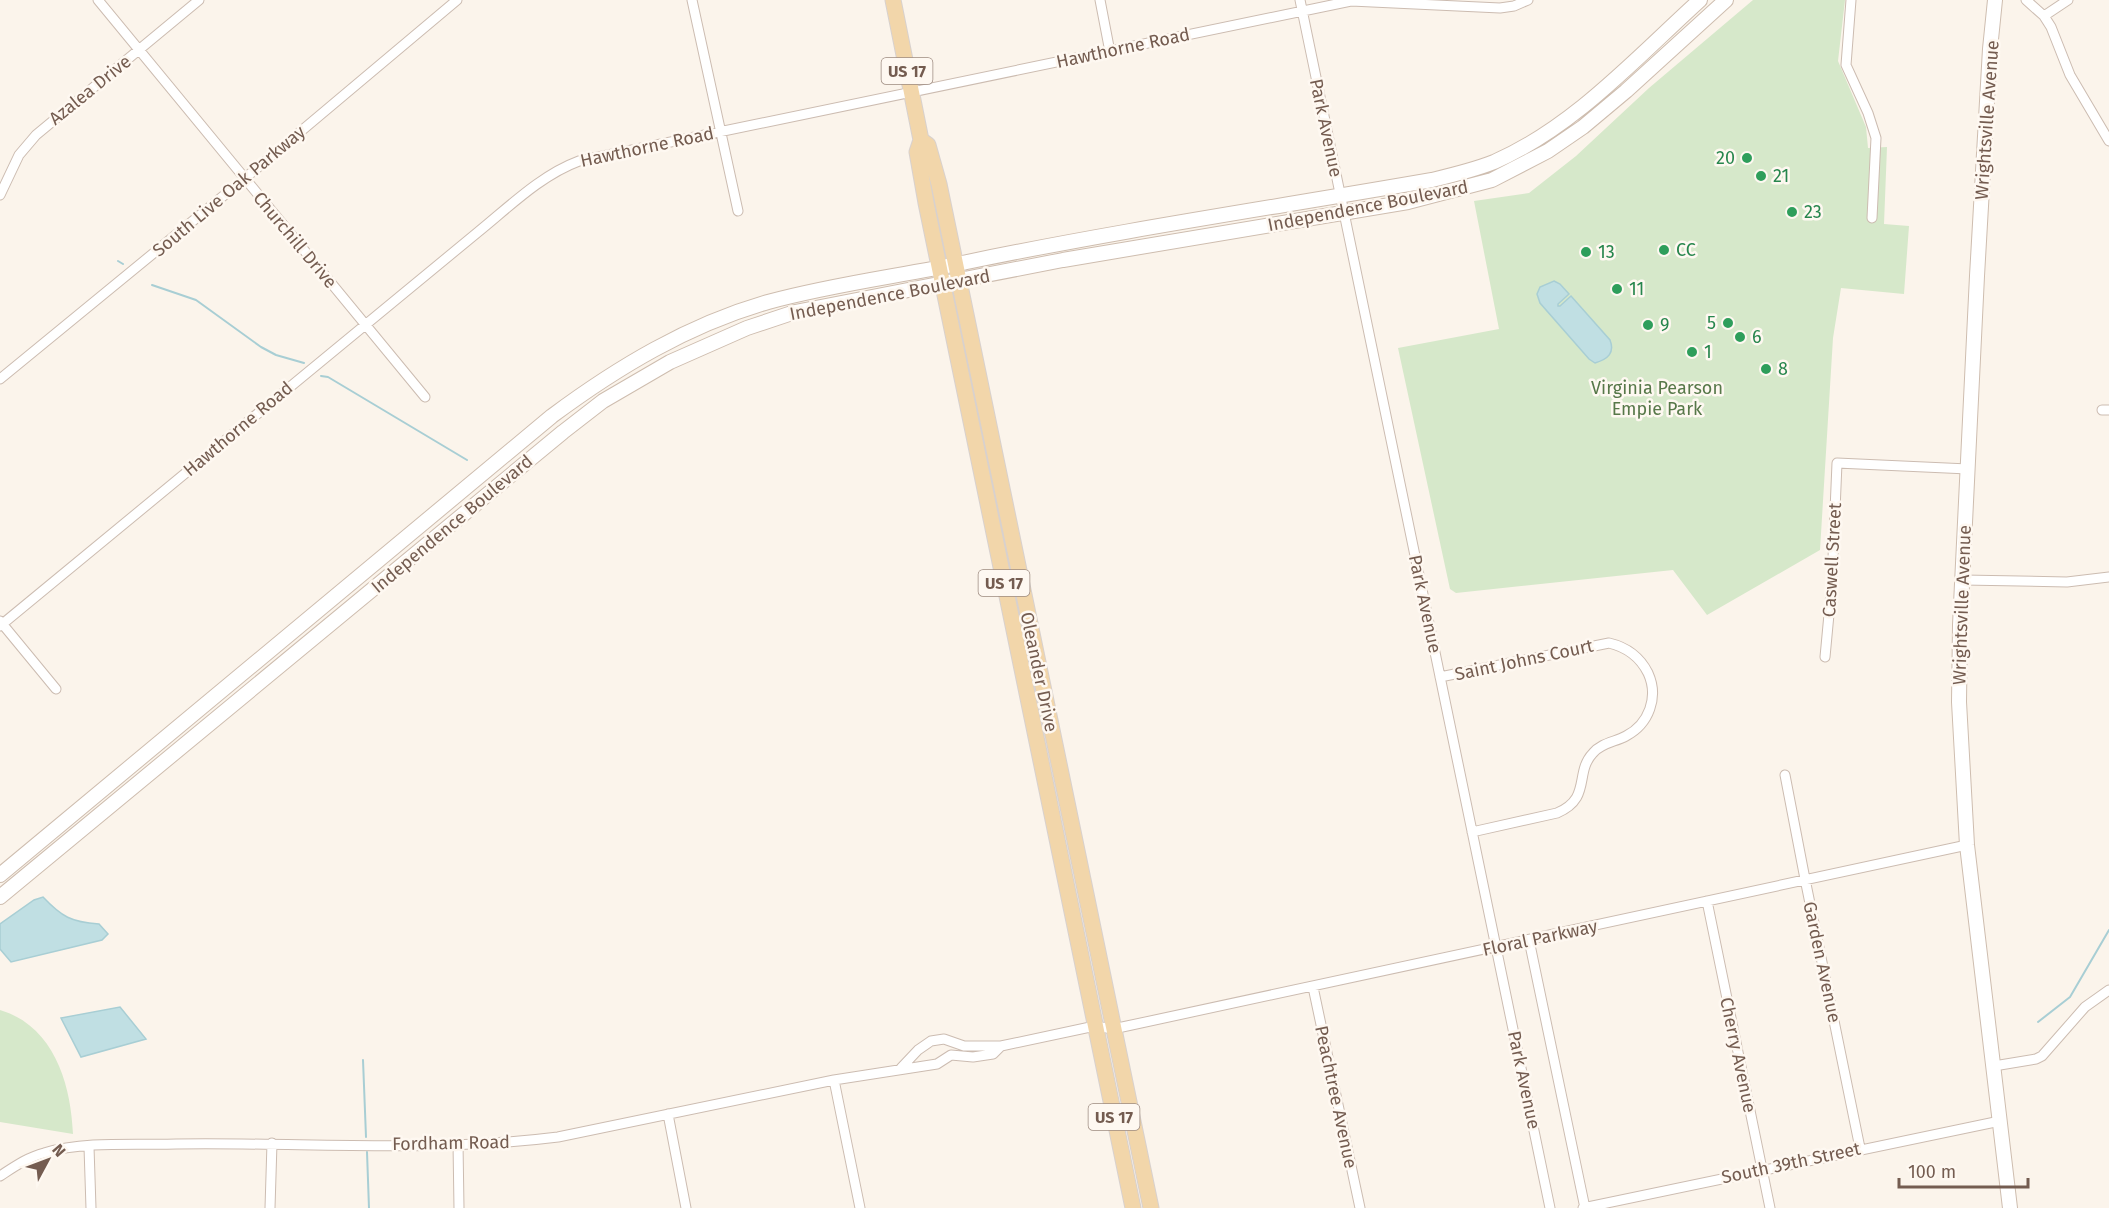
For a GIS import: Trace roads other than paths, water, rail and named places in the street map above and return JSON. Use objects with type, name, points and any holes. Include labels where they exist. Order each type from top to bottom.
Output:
[{"type":"main road","name":"Oleander Drive","points":[[893,0],[921,140],[917,152],[942,284],[1133,1208]]},
{"type":"main road","name":"Independence Boulevard","points":[[0,875],[552,416],[602,380],[680,336],[739,312],[793,296],[1073,241],[1457,174],[1494,162],[1545,133],[1579,109],[1700,0]]},
{"type":"main road","name":"Independence Boulevard","points":[[0,897],[562,432],[603,401],[651,372],[690,352],[747,328],[795,312],[1063,260],[1408,202],[1491,180],[1532,161],[1597,116],[1726,0]]},
{"type":"main road","name":"Wrightsville Avenue","points":[[1995,0],[1980,224],[1959,713],[1967,845],[2010,1208]]},
{"type":"main road","name":"Oleander Drive","points":[[921,140],[928,145],[939,184],[1151,1208]]},
{"type":"main road","points":[[492,490],[491,483],[495,476],[552,416]]},
{"type":"street","name":"Churchill Drive","points":[[98,0],[425,397]]},
{"type":"street","name":"Azalea Drive","points":[[0,195],[19,155],[36,135],[199,0]]},
{"type":"street","name":"South Live Oak Parkway","points":[[0,379],[244,179],[457,0]]},
{"type":"street","points":[[692,0],[738,211]]},
{"type":"street","points":[[1100,0],[1110,52]]},
{"type":"street","name":"Park Avenue","points":[[1300,0],[1550,1208]]},
{"type":"street","name":"Hawthorne Road","points":[[1,623],[515,202],[558,170],[579,161],[1351,1],[1500,9],[1528,0]]},
{"type":"street","points":[[1851,0],[1846,65],[1868,113],[1876,138],[1872,218]]},
{"type":"street","points":[[2026,0],[2044,16],[2051,27],[2070,75],[2109,141]]},
{"type":"street","points":[[2044,16],[2068,0]]},
{"type":"street","name":"Caswell Street","points":[[1825,657],[1832,582],[1837,463],[1968,469]]},
{"type":"street","points":[[1963,580],[2067,582],[2109,577]]},
{"type":"street","points":[[1,623],[56,689]]},
{"type":"street","name":"Saint Johns Court","points":[[1440,677],[1606,643],[1625,649],[1638,658],[1652,684],[1652,703],[1645,719],[1630,734],[1593,752],[1585,766],[1579,793],[1569,807],[1557,813],[1472,832]]},
{"type":"street","name":"Garden Avenue","points":[[1785,776],[1860,1148]]},
{"type":"street","name":"Floral Parkway","points":[[1113,1029],[1967,845]]},
{"type":"street","name":"Cherry Avenue","points":[[1707,901],[1770,1208]]},
{"type":"street","name":"Park Avenue","points":[[1529,940],[1584,1208]]},
{"type":"street","name":"Peachtree Avenue","points":[[1312,987],[1360,1208]]},
{"type":"street","points":[[1994,1066],[2042,1056],[2085,1007],[2109,990]]},
{"type":"street","name":"Fordham Road","points":[[901,1068],[918,1050],[931,1041],[944,1039],[964,1046],[1001,1046],[1095,1026],[1113,1029]]},
{"type":"street","name":"Fordham Road","points":[[0,1176],[39,1154],[89,1147],[272,1143],[515,1142],[558,1137],[834,1080],[937,1064],[951,1054],[983,1057],[993,1054],[1001,1046]]},
{"type":"street","points":[[834,1080],[860,1208]]},
{"type":"street","points":[[668,1114],[686,1208]]},
{"type":"street","name":"South 39th Street","points":[[1584,1208],[1860,1148],[2000,1121]]},
{"type":"street","points":[[270,1208],[272,1143]]},
{"type":"street","points":[[458,1143],[459,1208]]},
{"type":"street","points":[[89,1147],[91,1208]]},
{"type":"water","points":[[1554,281],[1569,294],[1558,306],[1571,296],[1610,340],[1612,349],[1604,360],[1595,363],[1589,359],[1540,303],[1537,294],[1540,287]]},
{"type":"water","points":[[43,897],[68,917],[81,922],[99,924],[108,934],[102,940],[11,962],[0,949],[0,924],[34,900]]},
{"type":"water","points":[[120,1007],[146,1039],[81,1057],[61,1018]]},
{"type":"waterway","points":[[118,261],[123,264]]},
{"type":"waterway","points":[[152,285],[196,300],[261,347],[276,355],[304,363]]},
{"type":"waterway","points":[[321,376],[328,377],[467,460]]},
{"type":"waterway","points":[[2038,1022],[2070,997],[2109,930]]},
{"type":"waterway","points":[[363,1060],[366,1137]]},
{"type":"waterway","points":[[367,1152],[369,1208]]},
{"type":"place","name":"20","points":[[1747,158]]},
{"type":"place","name":"21","points":[[1761,176]]},
{"type":"place","name":"23","points":[[1792,212]]},
{"type":"place","name":"CC","points":[[1664,250]]},
{"type":"place","name":"13","points":[[1586,252]]},
{"type":"place","name":"11","points":[[1617,289]]},
{"type":"place","name":"5","points":[[1728,323]]},
{"type":"place","name":"9","points":[[1648,325]]},
{"type":"place","name":"6","points":[[1740,337]]},
{"type":"place","name":"1","points":[[1692,352]]},
{"type":"place","name":"8","points":[[1766,369]]},
{"type":"park label","name":"Virginia Pearson Empie Park","points":[[1657,398]]}]
